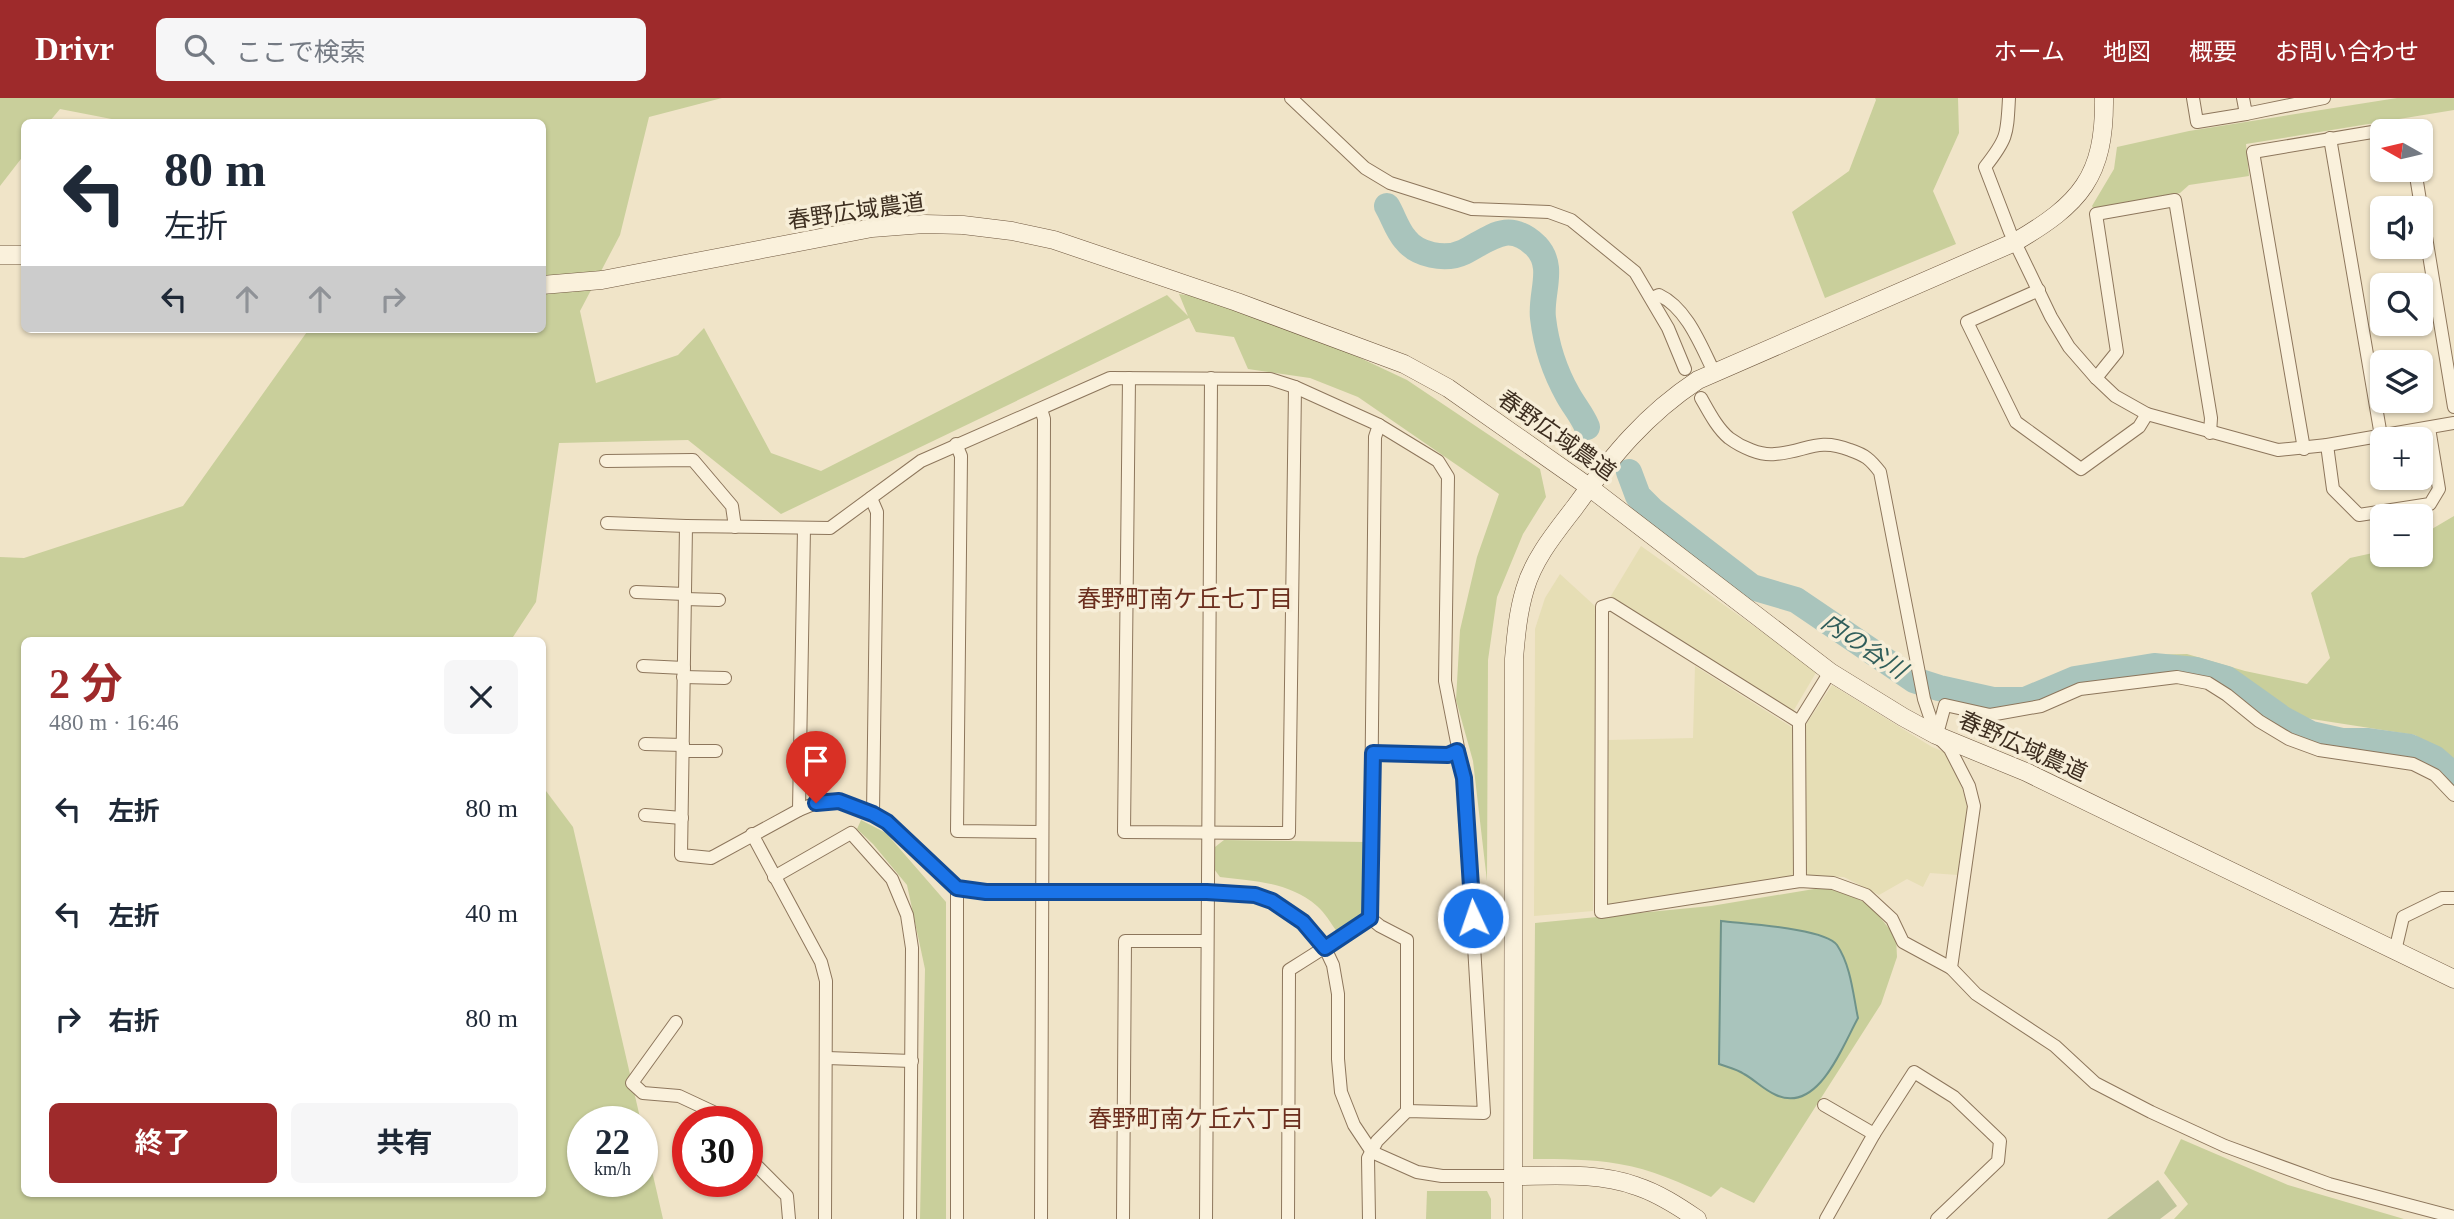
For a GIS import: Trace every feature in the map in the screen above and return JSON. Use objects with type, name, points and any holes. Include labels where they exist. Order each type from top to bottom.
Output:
[{"type":"street","points":[[1291,98],[1365,167],[1390,183],[1472,209],[1549,212],[1571,220],[1635,272],[1668,328],[1685,369]]},
{"type":"street","points":[[2009,98],[2003,145],[1985,167],[2015,242],[2051,317],[2069,347],[2115,396],[2147,414],[2278,450],[2304,449],[2370,438]]},
{"type":"street","points":[[1513,1219],[1514,659],[1517,620],[1525,587],[1544,548],[1610,459],[1647,418],[1698,380],[2015,242],[2052,220],[2070,205],[2088,180],[2099,153],[2104,98]]},
{"type":"street","points":[[2193,98],[2197,122],[2324,98]]},
{"type":"street","points":[[2243,98],[2246,114]]},
{"type":"street","points":[[2304,449],[2253,152],[2370,132]]},
{"type":"street","points":[[2330,138],[2379,427]]},
{"type":"street","points":[[2417,182],[2454,407]]},
{"type":"street","points":[[2096,378],[2117,352],[2096,214],[2175,200],[2211,418],[2210,433]]},
{"type":"street","name":"春野広域農道","points":[[546,285],[602,280],[872,229],[924,224],[1012,231],[1054,240],[1237,302],[1404,364],[1448,388],[1589,488],[1830,672],[1903,717],[1936,735],[2026,772],[2454,979]]},
{"type":"street","points":[[0,255],[21,255]]},
{"type":"street","points":[[2039,290],[1967,322],[2016,422],[2081,470],[2139,428],[2147,414]]},
{"type":"street","points":[[1651,298],[1659,295],[1670,300],[1695,333],[1714,372]]},
{"type":"street","points":[[607,523],[830,528],[921,461],[1110,378],[1270,379],[1295,387],[1379,425],[1438,461],[1448,477],[1445,681],[1464,778],[1484,1113],[1407,1111]]},
{"type":"street","points":[[1129,378],[1124,832],[1289,833],[1295,387]]},
{"type":"street","points":[[1206,1219],[1211,378]]},
{"type":"street","points":[[1701,397],[1715,422],[1730,438],[1754,451],[1774,455],[1818,444],[1834,443],[1868,456],[1880,472],[1924,699],[1936,735],[1950,749],[1969,786],[1973,806],[1951,968]]},
{"type":"street","points":[[1041,409],[1044,433],[1041,1219]]},
{"type":"street","points":[[2433,427],[2454,423]]},
{"type":"street","points":[[1370,918],[1375,437],[1379,425]]},
{"type":"street","points":[[956,444],[961,456],[957,831],[1041,832]]},
{"type":"street","points":[[2327,445],[2333,489],[2359,514],[2430,504],[2439,489],[2433,452]]},
{"type":"street","points":[[607,461],[693,460],[732,506],[735,527]]},
{"type":"street","points":[[871,498],[877,512],[873,814]]},
{"type":"street","points":[[686,526],[681,855],[711,858],[799,810],[816,803],[839,801],[887,822],[957,888],[986,892],[1207,892],[1255,895],[1272,901],[1303,922],[1325,948],[1333,965],[1338,994],[1340,1092],[1354,1125],[1372,1152],[1418,1172],[1442,1177],[1584,1176],[1634,1185],[1672,1202],[1697,1219]]},
{"type":"street","points":[[799,810],[803,528]]},
{"type":"street","points":[[636,592],[719,600]]},
{"type":"street","points":[[1799,723],[1611,604],[1602,607],[1601,912],[1800,881],[1833,883],[1866,895],[1892,919],[1903,943],[1951,968],[1976,994],[2055,1046],[2095,1083],[2225,1146],[2329,1184],[2454,1217]]},
{"type":"street","points":[[643,666],[724,678]]},
{"type":"street","points":[[1800,881],[1799,723],[1830,672]]},
{"type":"street","points":[[1936,735],[1945,705],[1990,715],[2041,706],[2080,689],[2177,677],[2208,682],[2259,721],[2289,739],[2319,750],[2413,764],[2435,775],[2454,794]]},
{"type":"street","points":[[645,744],[716,751]]},
{"type":"street","points":[[1373,753],[1448,755],[1457,751]]},
{"type":"street","points":[[645,815],[682,818]]},
{"type":"street","points":[[775,877],[851,833],[892,879],[907,915],[912,948],[910,1219]]},
{"type":"street","points":[[752,834],[821,962],[826,981],[825,1219]]},
{"type":"street","points":[[957,888],[957,1219]]},
{"type":"street","points":[[2395,951],[2403,917],[2442,898],[2454,898]]},
{"type":"street","points":[[1369,1219],[1368,1158],[1377,1141],[1407,1111],[1407,940],[1370,918]]},
{"type":"street","points":[[1288,1219],[1289,970],[1370,918]]},
{"type":"street","points":[[1124,1219],[1125,941],[1206,941]]},
{"type":"street","points":[[676,1021],[632,1083],[643,1093],[679,1096],[700,1106]]},
{"type":"street","points":[[827,1058],[912,1061]]},
{"type":"street","points":[[1826,1219],[1914,1072],[1954,1097],[2000,1141],[1998,1161],[1937,1219]]},
{"type":"street","points":[[1824,1105],[1874,1135]]},
{"type":"street","points":[[763,1172],[787,1196],[789,1219]]},
{"type":"shaded area","points":[[1641,546],[1817,671],[1791,715],[1609,599]]},
{"type":"shaded area","points":[[1560,574],[1596,607],[1593,911],[1534,916],[1535,629],[1545,598]]},
{"type":"shaded area","points":[[1695,666],[1793,728],[1793,876],[1607,905],[1607,740],[1693,738]]},
{"type":"shaded area","points":[[1832,685],[1932,747],[1947,753],[1968,810],[1958,875],[1930,873],[1923,887],[1907,879],[1879,895],[1844,877],[1806,875],[1805,726]]},
{"type":"green space","points":[[0,98],[722,98],[649,117],[620,235],[580,311],[596,383],[678,355],[704,328],[771,453],[821,471],[1167,295],[1188,316],[1179,294],[1193,296],[1322,340],[1407,380],[1540,469],[1546,497],[1523,534],[1497,597],[1488,660],[1487,881],[1473,761],[1456,700],[1460,630],[1477,557],[1499,494],[1358,397],[1310,378],[1248,369],[1234,337],[1196,332],[1189,318],[781,514],[688,440],[559,443],[536,602],[513,637],[21,637],[21,1197],[546,1197],[546,791],[573,827],[637,1106],[567,1106],[567,1197],[658,1197],[663,1219],[0,1219],[0,557],[24,558],[183,506],[306,333],[546,333],[546,119],[112,119],[60,109],[52,119],[21,119],[21,159],[0,186]]},
{"type":"green space","points":[[1875,98],[1958,98],[1959,133],[1933,191],[1956,244],[1825,298],[1792,212],[1849,171]]},
{"type":"green space","points":[[2397,98],[2454,98],[2454,110],[2399,119],[2370,119],[2370,124],[2246,144],[2249,176],[2189,185],[2180,193],[2095,211],[2092,206],[2114,169],[2117,147],[2189,131]]},
{"type":"green space","points":[[2454,516],[2454,763],[2415,735],[2286,715],[2214,690],[2149,679],[2143,655],[2187,654],[2245,671],[2307,684],[2330,658],[2311,593],[2350,558],[2370,554],[2370,567],[2433,567],[2433,528]]},
{"type":"green space","points":[[861,820],[886,833],[946,902],[946,1219],[920,1219],[925,969],[907,885],[857,829]]},
{"type":"green space","points":[[1224,840],[1367,842],[1364,914],[1337,932],[1320,909],[1295,892],[1271,884],[1220,877],[1214,869],[1215,847]]},
{"type":"green space","points":[[1826,887],[1870,905],[1896,937],[1897,957],[1881,1004],[1754,1203],[1721,1187],[1711,1197],[1666,1177],[1631,1166],[1587,1160],[1533,1159],[1535,923],[1711,906]]},
{"type":"green space","points":[[2181,1139],[2288,1185],[2404,1219],[2174,1219],[2188,1204],[2164,1173]]},
{"type":"green space","points":[[2158,1180],[2177,1206],[2160,1219],[2107,1219]]},
{"type":"green space","points":[[1427,1191],[1487,1191],[1491,1199],[1491,1219],[1426,1219]]},
{"type":"water","points":[[1721,921],[1817,934],[1830,939],[1842,953],[1851,980],[1858,1018],[1827,1074],[1816,1087],[1804,1095],[1791,1098],[1776,1095],[1741,1072],[1719,1064]]},
{"type":"waterway","name":"内の谷川","points":[[1387,206],[1405,239],[1424,253],[1457,255],[1491,237],[1508,233],[1526,238],[1536,246],[1545,263],[1543,318],[1549,348],[1563,386],[1587,427]]},
{"type":"waterway","name":"内の谷川","points":[[1629,472],[1638,496],[1652,510],[1752,587],[1796,600],[1914,680],[1993,700],[2025,700],[2075,679],[2154,666],[2196,670],[2227,679],[2283,719],[2311,734],[2342,741],[2367,741],[2410,747],[2434,758],[2454,775]]},
{"type":"district","name":"春野町南ケ丘七丁目","points":[[1185,599]]},
{"type":"district","name":"春野町南ケ丘六丁目","points":[[1196,1119]]},
{"type":"route","points":[[816,803],[839,801],[887,822],[957,888],[986,892],[1207,892],[1255,895],[1272,901],[1303,922],[1325,948],[1370,918],[1373,753],[1448,755],[1457,751],[1464,778],[1473,918]]}]
